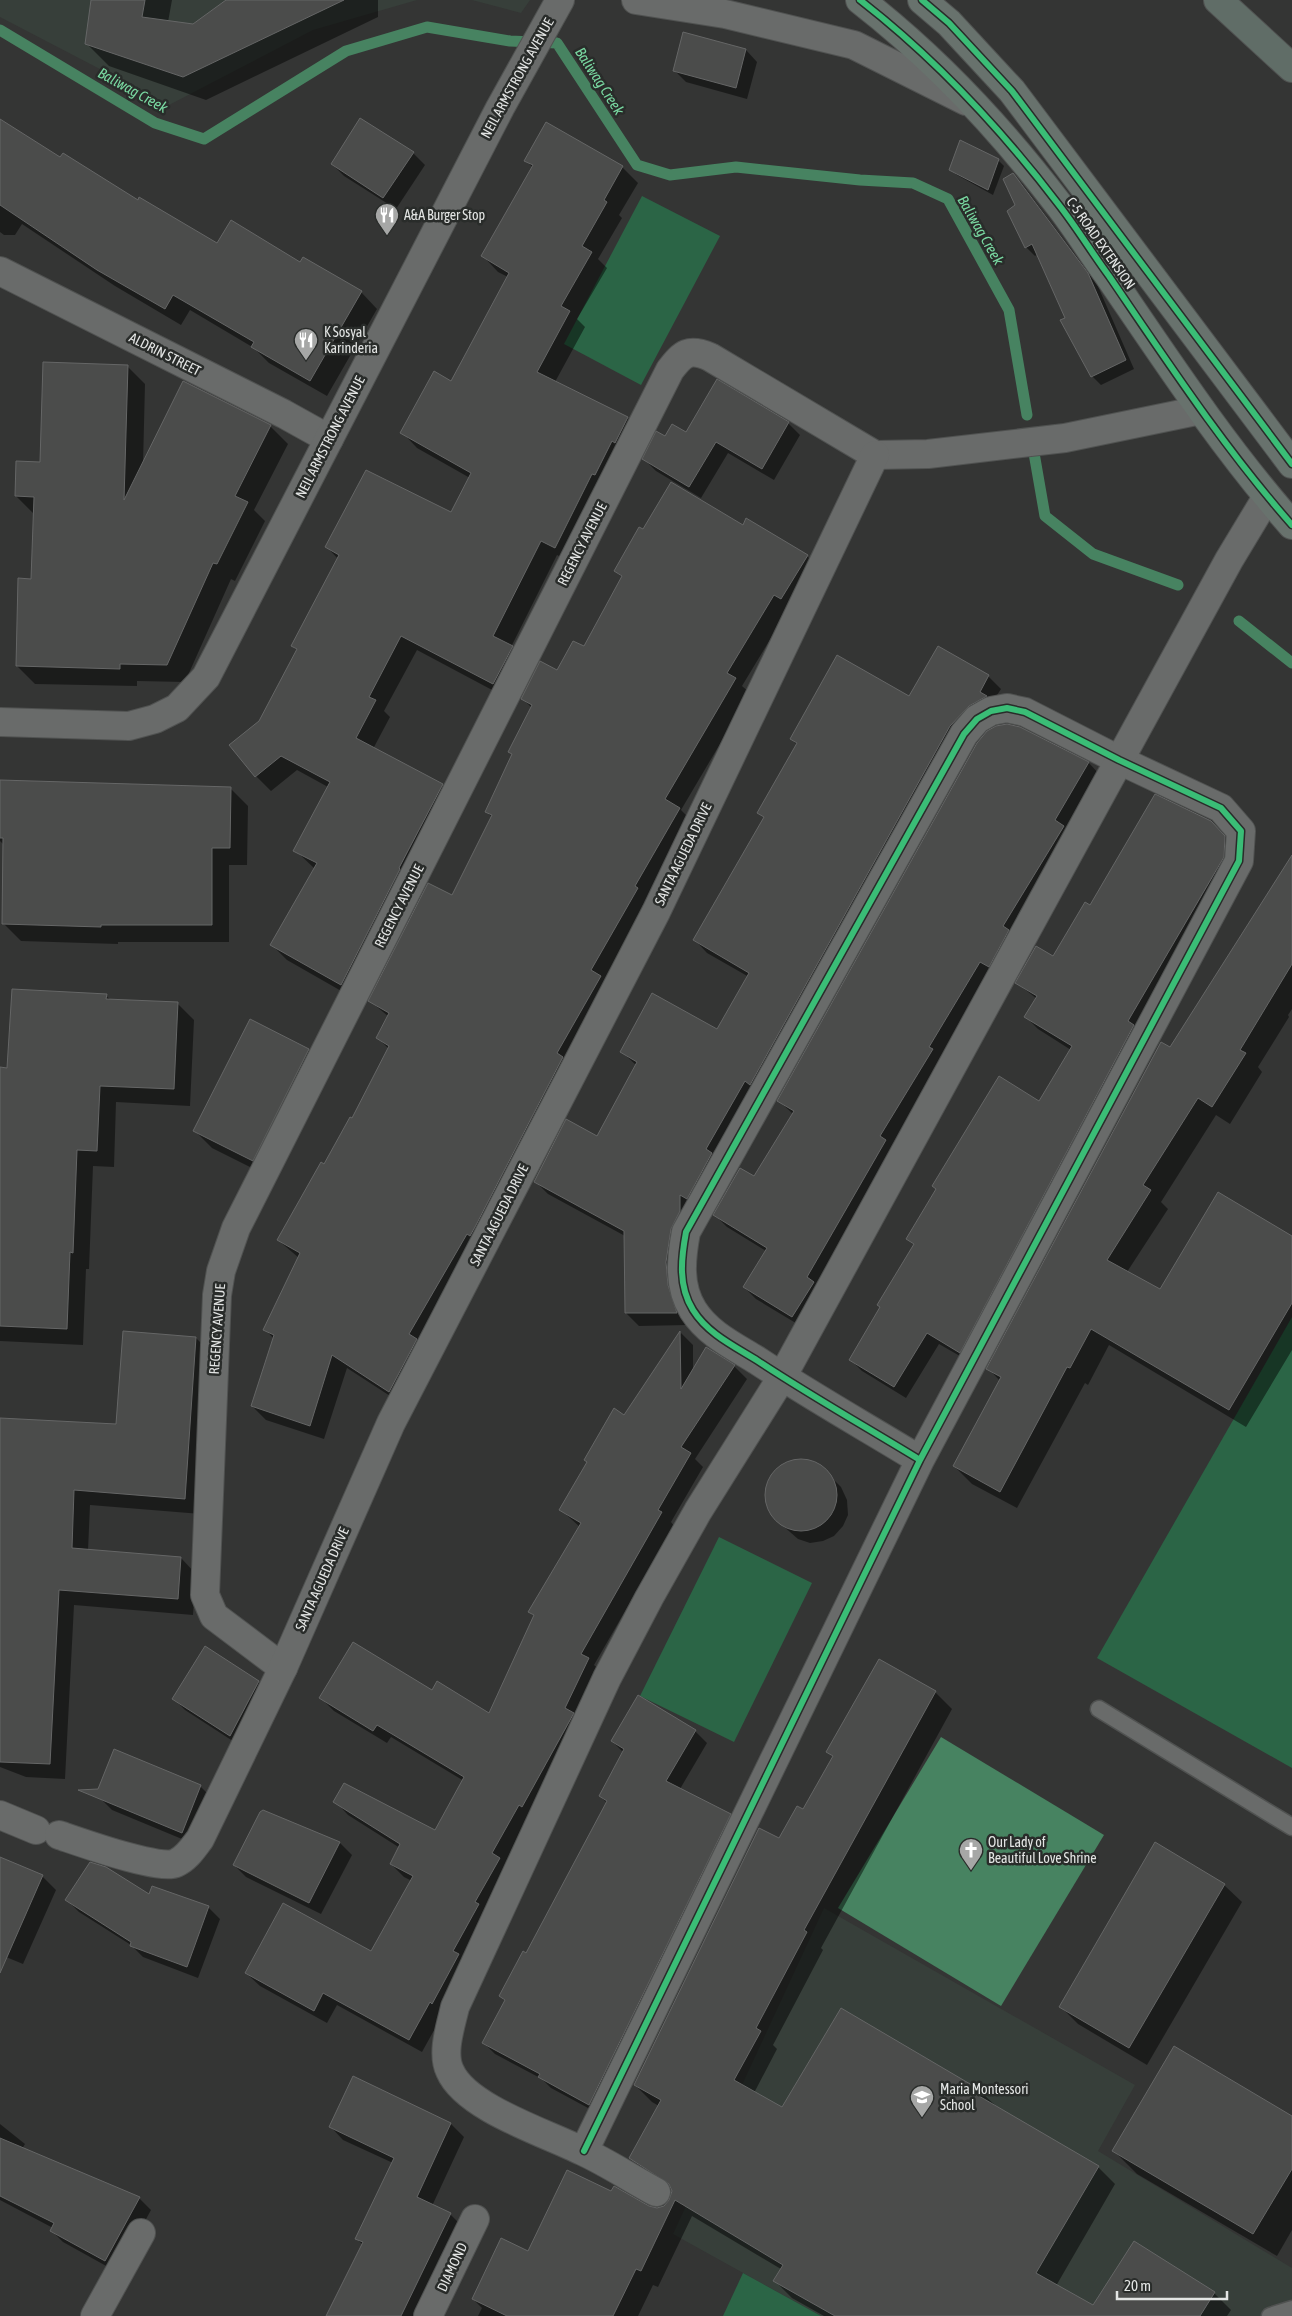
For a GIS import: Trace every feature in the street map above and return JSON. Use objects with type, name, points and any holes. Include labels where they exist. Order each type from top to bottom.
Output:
[{"type":"highway","points":[[1218,0],[1292,68]]},
{"type":"main road","name":"C-5 ROAD EXTENSION","points":[[860,0],[914,44],[980,109],[1060,205],[1202,410],[1266,497],[1292,525]]},
{"type":"main road","name":"C-5 ROAD EXTENSION","points":[[922,0],[949,22],[1012,91],[1292,464]]},
{"type":"street","name":"NEIL ARMSTRONG AVENUE","points":[[0,722],[128,726],[155,719],[177,708],[206,677],[517,77],[560,0]]},
{"type":"street","points":[[636,0],[725,14],[854,45],[951,91],[980,109]]},
{"type":"street","name":"ALDRIN STREET","points":[[0,271],[284,414],[329,439]]},
{"type":"street","name":"REGENCY AVENUE","points":[[283,1668],[214,1616],[205,1595],[217,1295],[221,1271],[236,1228],[670,370],[678,360],[687,352],[699,352],[710,357],[875,455]]},
{"type":"street","points":[[875,455],[928,454],[1065,438],[1202,410]]},
{"type":"street","name":"SANTA AGUEDA DRIVE","points":[[0,1815],[48,1833],[160,1864],[174,1864],[189,1854],[200,1839],[283,1668],[391,1423],[656,912],[875,455]]},
{"type":"street","points":[[656,2192],[584,2152],[493,2110],[466,2093],[449,2070],[446,2041],[456,2007],[607,1678],[649,1598],[698,1511],[782,1377],[1228,560],[1266,497]]},
{"type":"street","points":[[584,2152],[920,1460],[1239,861],[1241,831],[1221,808],[1119,760],[1025,712],[1007,708],[991,711],[977,719],[964,734],[686,1232],[681,1258],[683,1283],[692,1308],[706,1328],[782,1377],[920,1460]]},
{"type":"street","name":"DIAMOND","points":[[428,2316],[475,2219]]},
{"type":"street","points":[[95,2316],[141,2234]]},
{"type":"lane","points":[[1099,1709],[1292,1827]]},
{"type":"lane","points":[[1270,2316],[1292,2310]]},
{"type":"shaded area","points":[[0,0],[417,0],[313,30],[169,105],[0,17]]},
{"type":"shaded area","points":[[472,0],[530,0],[521,13]]},
{"type":"shaded area","points":[[642,196],[720,236],[641,385],[564,344]]},
{"type":"shaded area","points":[[1292,1317],[1292,1768],[1097,1658]]},
{"type":"shaded area","points":[[719,1537],[812,1583],[734,1742],[640,1696]]},
{"type":"shaded area","name":"Our Lady of Beautiful Love Shrine","points":[[941,1737],[1104,1835],[1001,2006],[838,1908]]},
{"type":"shaded area","name":"Maria Montessori School","points":[[824,1908],[1135,2085],[1098,2151],[1292,2268],[1292,2316],[821,2316],[673,2234]]},
{"type":"shaded area","points":[[743,2273],[821,2316],[723,2316]]},
{"type":"building","points":[[91,0],[145,0],[142,17],[193,24],[226,0],[344,0],[183,77],[85,44]]},
{"type":"building","points":[[683,32],[746,49],[736,88],[673,71]]},
{"type":"building","points":[[360,118],[414,152],[383,198],[331,164]]},
{"type":"building","points":[[0,119],[60,157],[63,153],[138,200],[139,197],[217,243],[231,220],[300,262],[303,257],[362,291],[310,381],[251,347],[254,342],[173,295],[165,309],[97,270],[0,205]]},
{"type":"building","points":[[546,122],[623,166],[604,200],[607,202],[582,246],[592,252],[561,306],[570,311],[537,372],[628,417],[615,443],[612,441],[595,475],[592,474],[555,548],[541,541],[493,636],[513,646],[493,684],[401,636],[369,697],[376,700],[356,738],[443,784],[341,985],[270,945],[317,863],[293,851],[330,782],[281,756],[255,777],[229,745],[259,721],[297,649],[291,646],[339,555],[325,547],[366,470],[451,512],[471,473],[400,433],[434,371],[451,381],[509,273],[481,256],[533,165],[524,161]]},
{"type":"building","points":[[960,140],[999,159],[988,190],[949,170]]},
{"type":"building","points":[[1013,173],[1088,273],[1126,360],[1091,377],[1060,320],[1065,318],[1032,244],[1025,248],[1007,211],[1015,205],[1003,179]]},
{"type":"building","points":[[43,362],[128,365],[124,500],[183,381],[271,425],[235,496],[248,502],[217,564],[213,563],[167,665],[120,664],[120,669],[16,666],[18,578],[31,579],[34,497],[15,496],[16,461],[40,462]]},
{"type":"building","points":[[717,379],[789,422],[762,469],[716,442],[689,487],[642,459],[656,431],[665,436],[672,424],[686,432]]},
{"type":"building","points":[[671,482],[743,525],[746,518],[808,555],[781,599],[774,595],[727,673],[736,678],[665,799],[680,808],[635,886],[638,888],[591,970],[601,976],[557,1053],[563,1057],[470,1236],[467,1234],[409,1334],[417,1339],[389,1392],[332,1355],[310,1426],[251,1406],[274,1335],[263,1330],[300,1253],[277,1240],[321,1162],[324,1164],[350,1117],[352,1118],[389,1046],[376,1038],[389,1013],[368,1001],[428,883],[452,895],[492,815],[485,812],[512,754],[508,752],[532,705],[521,699],[540,661],[557,670],[573,641],[584,646],[622,576],[614,571],[639,527],[643,529]]},
{"type":"building","points":[[938,646],[989,675],[980,692],[987,696],[969,706],[950,726],[750,1085],[745,1081],[706,1149],[712,1153],[687,1199],[680,1195],[680,1211],[671,1229],[666,1262],[668,1285],[677,1313],[625,1313],[624,1231],[534,1182],[566,1119],[597,1136],[637,1062],[620,1052],[652,993],[717,1029],[749,973],[693,940],[764,817],[757,813],[797,743],[790,739],[837,655],[909,696]]},
{"type":"building","points":[[1007,724],[1020,727],[1089,762],[1055,820],[1064,826],[1003,926],[1009,930],[989,967],[980,962],[929,1047],[933,1049],[880,1136],[886,1140],[807,1277],[814,1282],[792,1317],[743,1287],[767,1248],[713,1215],[740,1168],[754,1176],[794,1111],[777,1101],[977,743],[987,731],[996,726]]},
{"type":"building","points":[[0,780],[231,787],[230,848],[212,848],[212,925],[101,925],[101,927],[2,924],[3,838],[0,838]]},
{"type":"building","points":[[1155,794],[1211,821],[1225,836],[1224,857],[1128,1021],[1134,1025],[960,1353],[927,1333],[894,1387],[849,1360],[880,1307],[877,1305],[914,1244],[906,1239],[936,1189],[932,1186],[999,1076],[1039,1101],[1072,1046],[1024,1017],[1037,996],[1015,983],[1036,946],[1053,956],[1085,902],[1090,905]]},
{"type":"building","points":[[1292,855],[1292,964],[1240,1050],[1246,1053],[1212,1107],[1198,1098],[1143,1185],[1151,1190],[1107,1260],[1160,1289],[1218,1192],[1292,1236],[1292,1303],[1229,1410],[1091,1329],[1070,1368],[1067,1367],[1000,1492],[953,1466],[1001,1377],[986,1369],[1161,1042],[1170,1047]]},
{"type":"building","points":[[12,989],[107,994],[106,999],[178,1002],[174,1089],[100,1086],[97,1151],[77,1150],[73,1253],[70,1252],[67,1329],[0,1326],[0,1067],[7,1068]]},
{"type":"building","points":[[250,1019],[309,1049],[253,1161],[193,1131]]},
{"type":"building","points":[[123,1331],[196,1337],[185,1499],[74,1490],[72,1548],[181,1557],[178,1599],[59,1590],[50,1764],[0,1762],[0,1418],[116,1424]]},
{"type":"building","points":[[680,1331],[681,1389],[706,1347],[735,1365],[681,1447],[691,1453],[658,1510],[662,1512],[581,1654],[589,1658],[565,1708],[574,1713],[522,1807],[519,1805],[492,1853],[500,1858],[475,1902],[479,1904],[453,1951],[459,1954],[432,2004],[430,2002],[409,2040],[323,1993],[314,2011],[245,1973],[283,1903],[371,1951],[413,1876],[390,1864],[400,1844],[333,1802],[344,1783],[435,1830],[464,1777],[377,1725],[373,1731],[319,1698],[353,1642],[432,1690],[437,1681],[489,1713],[534,1615],[528,1612],[581,1523],[559,1510],[587,1462],[584,1460],[614,1408],[624,1415]]},
{"type":"building","points":[[801,1459],[821,1465],[831,1475],[837,1495],[831,1515],[821,1525],[801,1531],[781,1525],[771,1515],[765,1495],[771,1475],[781,1465]]},
{"type":"building","points":[[205,1646],[259,1681],[230,1736],[172,1699]]},
{"type":"building","points":[[879,1659],[936,1691],[804,1930],[807,1932],[756,2028],[761,2031],[734,2080],[782,2107],[841,2008],[982,2091],[979,2096],[1099,2166],[1036,2273],[1093,2305],[1134,2241],[1215,2292],[1200,2316],[835,2316],[773,2281],[783,2265],[675,2200],[641,2271],[636,2269],[613,2316],[507,2316],[472,2299],[501,2238],[528,2251],[567,2170],[611,2191],[614,2186],[649,2206],[657,2208],[664,2206],[669,2200],[672,2191],[669,2184],[629,2158],[661,2100],[634,2085],[759,1828],[779,1838],[797,1806],[803,1809],[833,1756],[826,1752]]},
{"type":"building","points":[[638,1695],[696,1730],[666,1781],[731,1814],[589,2105],[538,2077],[540,2074],[482,2043],[505,2000],[499,1996],[523,1951],[526,1953],[607,1801],[599,1796],[624,1749],[611,1741]]},
{"type":"building","points":[[114,1749],[201,1785],[182,1833],[78,1790],[98,1789]]},
{"type":"building","points":[[263,1810],[340,1842],[309,1903],[233,1865],[260,1812]]},
{"type":"building","points":[[1155,1842],[1225,1884],[1129,2048],[1059,2007]]},
{"type":"building","points":[[0,1857],[43,1875],[0,1973]]},
{"type":"building","points":[[90,1862],[106,1867],[149,1894],[152,1886],[209,1906],[187,1967],[130,1946],[131,1942],[65,1900]]},
{"type":"building","points":[[1174,2046],[1292,2116],[1292,2169],[1253,2234],[1112,2151]]},
{"type":"building","points":[[353,2076],[451,2123],[417,2197],[451,2213],[401,2316],[326,2316],[363,2242],[355,2239],[394,2158],[329,2127]]},
{"type":"building","points":[[0,2138],[140,2197],[105,2261],[50,2231],[54,2223],[0,2196]]},
{"type":"waterway","name":"Baliwag Creek","points":[[0,30],[155,123],[204,139],[346,51],[427,27],[510,41],[557,43],[637,165],[670,175],[736,167],[860,180],[913,183],[948,199],[1009,310],[1027,415]]},
{"type":"waterway","name":"Baliwag Creek","points":[[1034,453],[1045,516],[1093,554],[1178,585]]},
{"type":"waterway","name":"Baliwag Creek","points":[[1239,621],[1292,663]]},
{"type":"cycle path","points":[[860,0],[915,46],[941,71],[991,122],[1014,149],[1072,223],[1174,372],[1220,435],[1292,525]]},
{"type":"cycle path","points":[[922,0],[949,23],[1012,91],[1292,464]]},
{"type":"cycle path","points":[[584,2151],[920,1460],[1239,861],[1241,831],[1221,808],[1119,760],[1025,712],[1007,708],[991,711],[977,719],[964,734],[686,1232],[683,1252],[683,1282],[688,1301],[706,1326],[731,1345],[920,1460]]},
{"type":"place","name":"A&A Burger Stop","points":[[387,236]]},
{"type":"place","name":"K Sosyal Karinderia","points":[[306,361]]},
{"type":"place","name":"Our Lady of Beautiful Love Shrine","points":[[971,1871]]},
{"type":"place","name":"Maria Montessori School","points":[[922,2118]]}]
